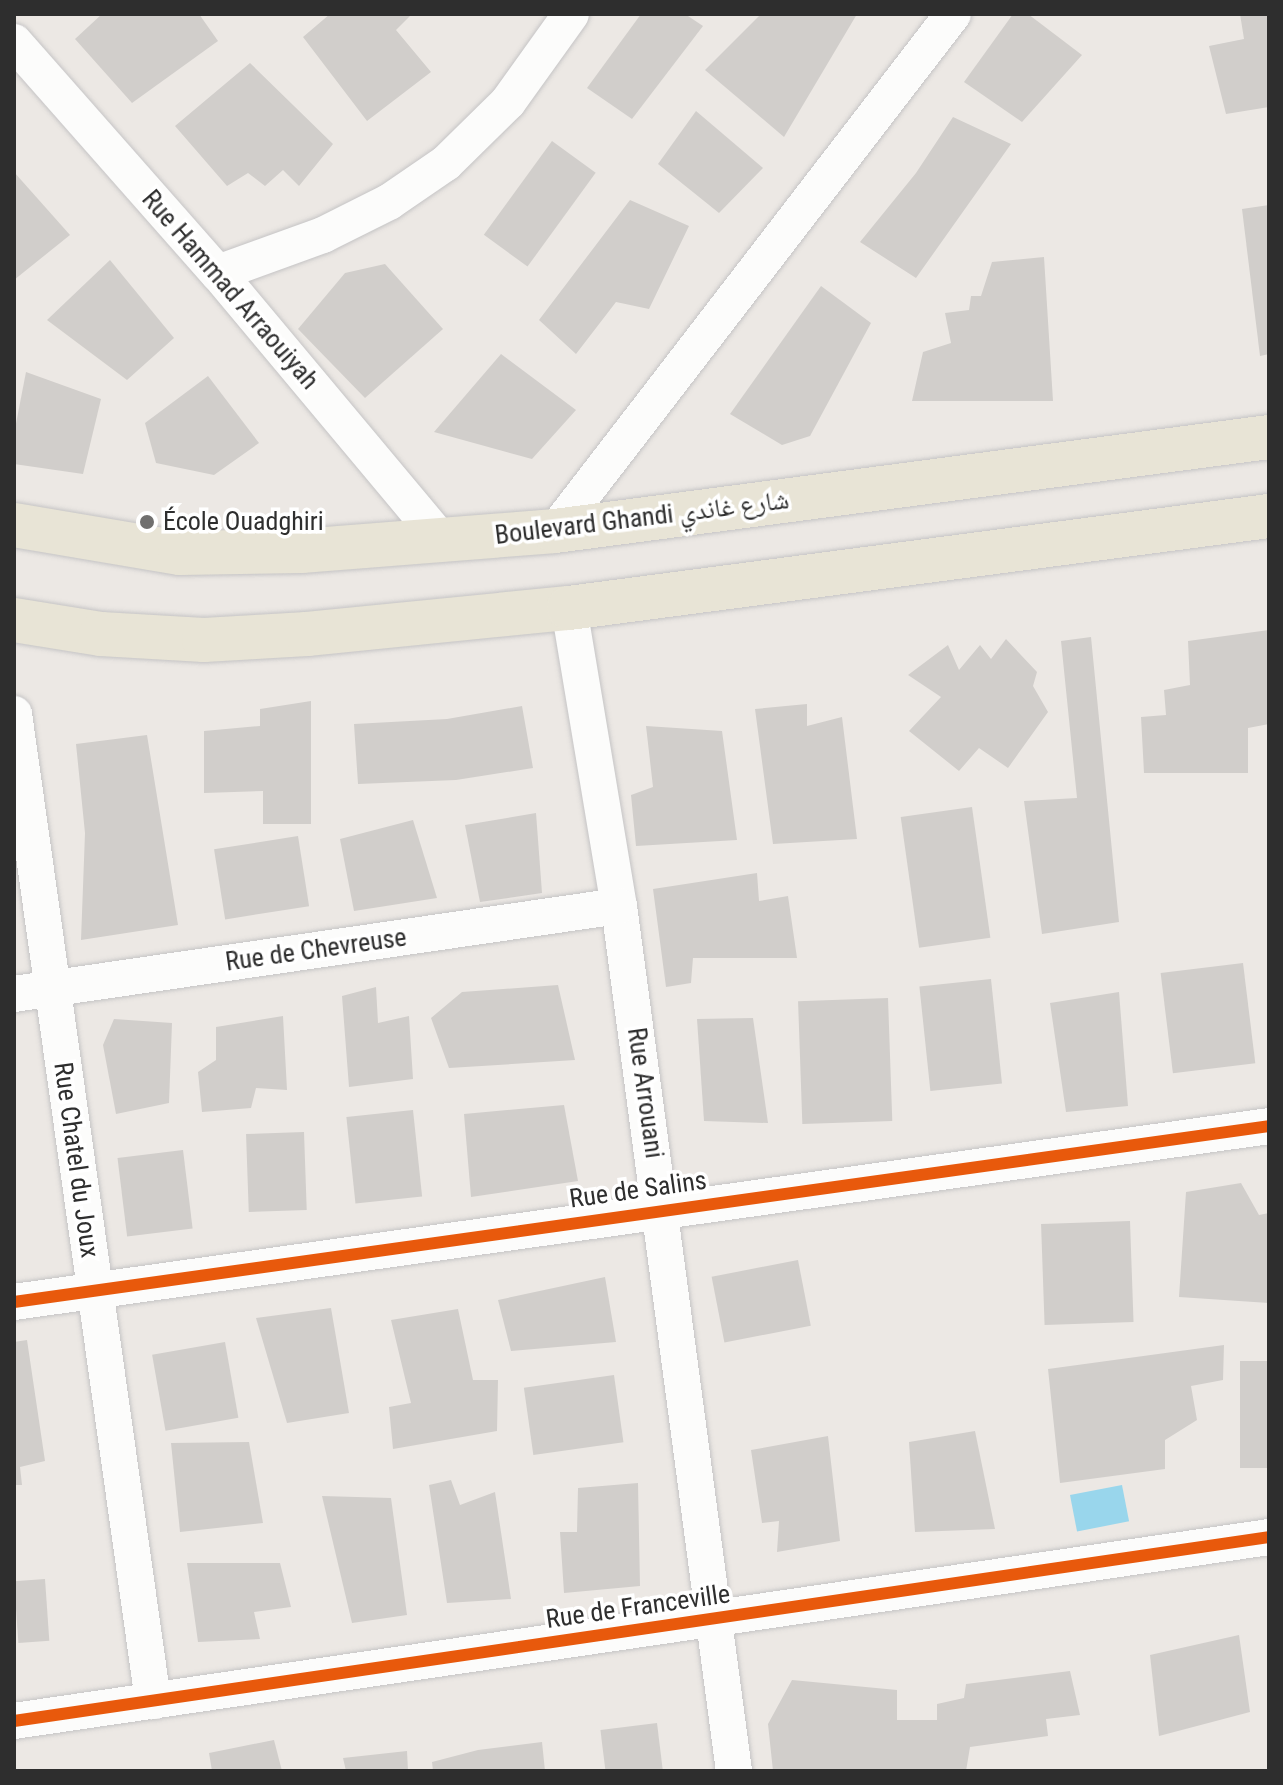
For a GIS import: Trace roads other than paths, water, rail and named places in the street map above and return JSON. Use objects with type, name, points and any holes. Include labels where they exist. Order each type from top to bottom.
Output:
[{"type":"main road","name":"Boulevard Ghandi شارع غاندي","points":[[14,525],[180,553],[442,541],[555,531],[1269,437]]},
{"type":"main road","points":[[14,620],[101,634],[204,640],[569,608],[1269,516]]},
{"type":"street","points":[[218,273],[323,235],[389,202],[446,163],[508,102],[571,14]]},
{"type":"street","points":[[555,531],[953,14]]},
{"type":"street","name":"Rue Hammad Arraouiyah","points":[[14,42],[218,273],[442,541]]},
{"type":"street","name":"Rue Arrouani","points":[[569,608],[619,906],[734,1771]]},
{"type":"street","name":"Rue Chatel du Joux","points":[[14,714],[153,1701]]},
{"type":"street","name":"Rue de Chevreuse","points":[[14,994],[619,906]]},
{"type":"street","name":"Rue de Salins","points":[[14,1302],[1269,1126]]},
{"type":"street","name":"Rue de Franceville","points":[[14,1721],[1269,1537]]},
{"type":"water","points":[[1122,1485],[1129,1521],[1077,1531],[1070,1495]]},
{"type":"place","name":"École Ouadghiri","points":[[147,522]]}]
